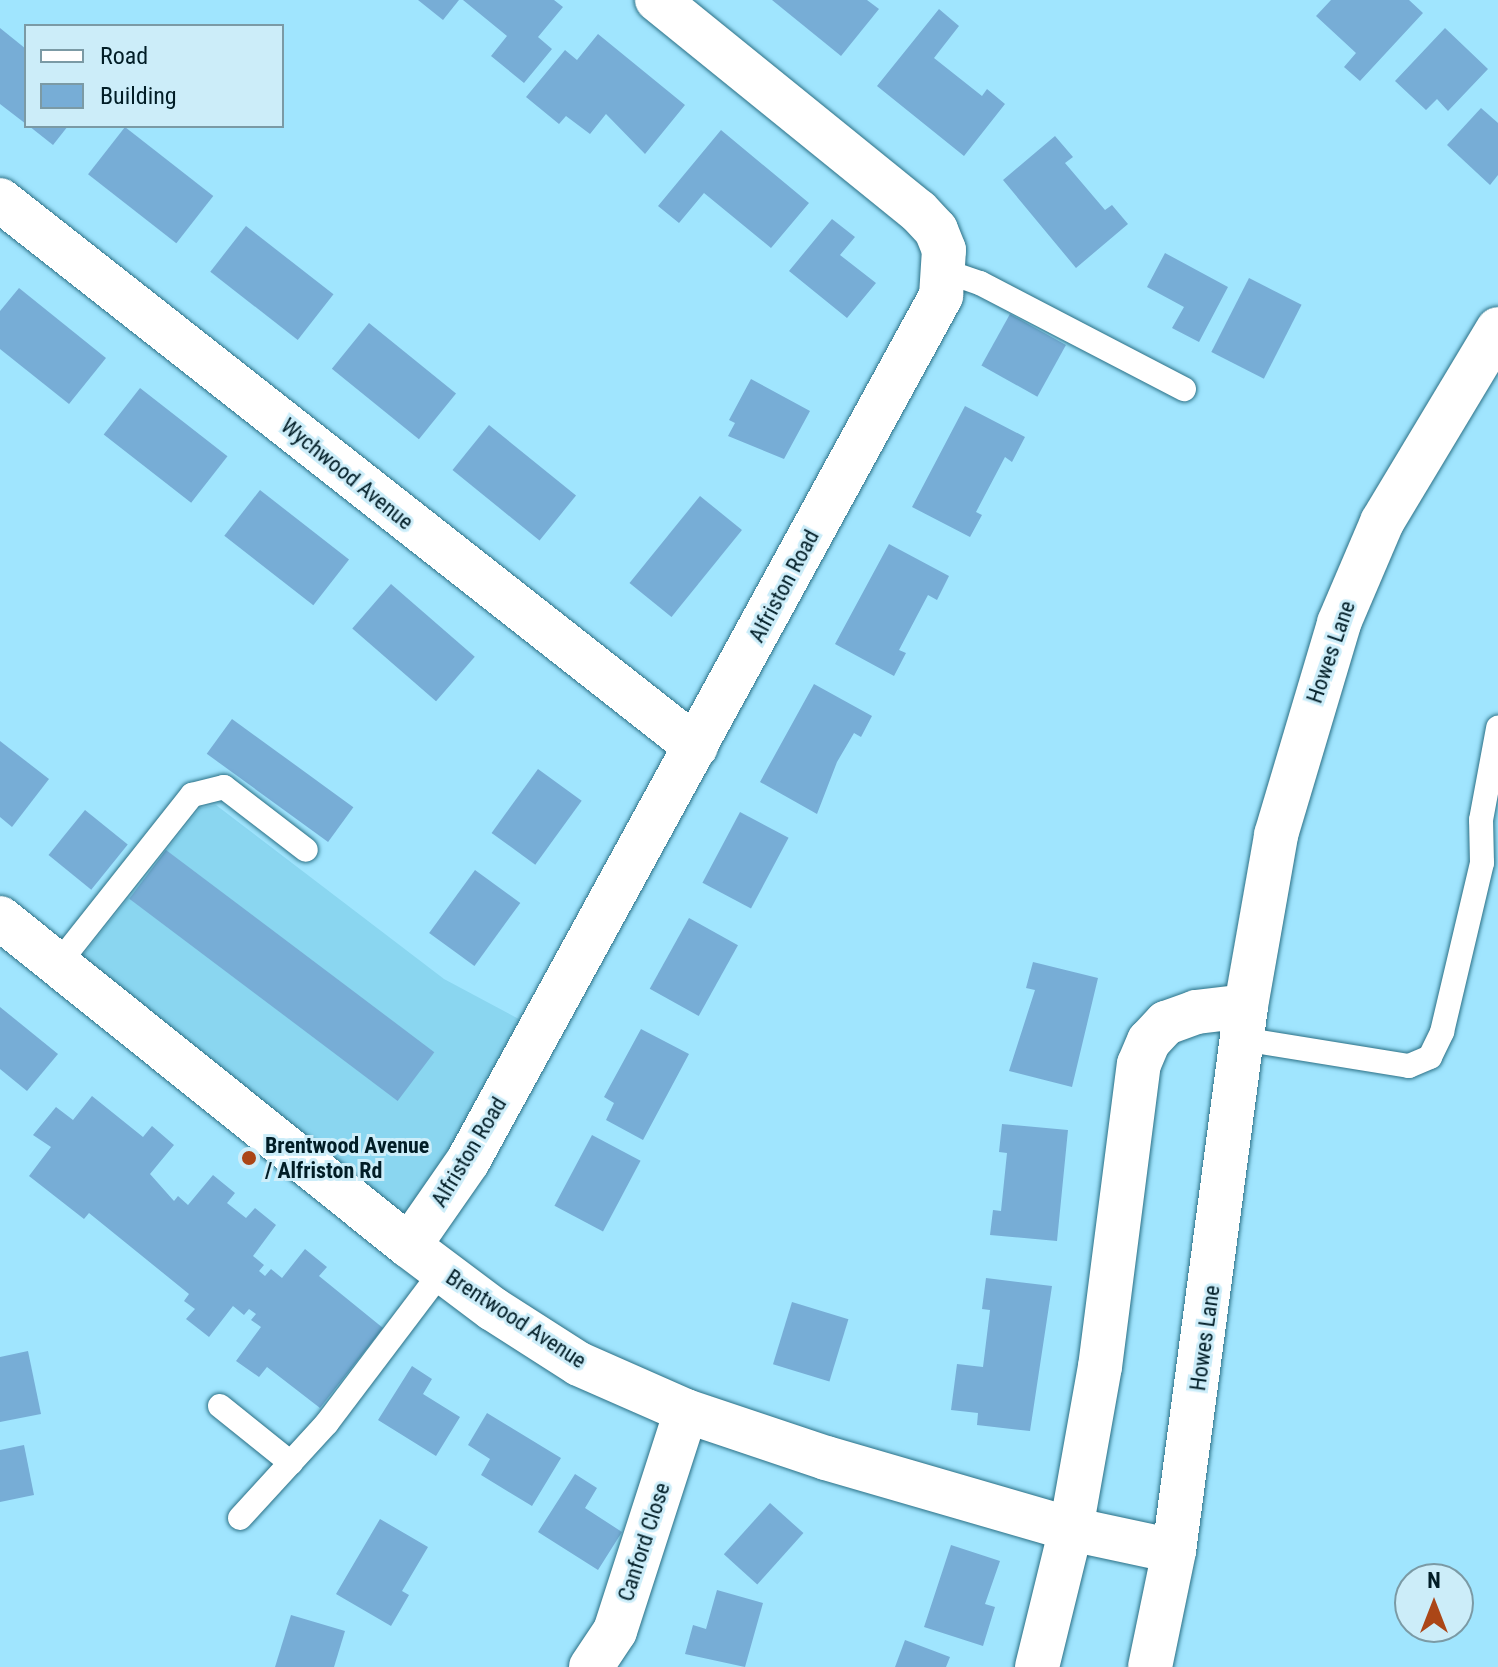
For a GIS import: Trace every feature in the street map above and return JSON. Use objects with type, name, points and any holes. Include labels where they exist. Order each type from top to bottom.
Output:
[{"type":"street","name":"Alfriston Road","points":[[425,1258],[468,1161],[941,296],[945,271],[936,230],[918,211],[657,0]]},
{"type":"street","name":"Wychwood Avenue","points":[[0,200],[696,747]]},
{"type":"street","name":"Howes Lane","points":[[1150,1667],[1174,1551],[1244,1022],[1276,835],[1339,623],[1382,522],[1498,329]]},
{"type":"street","name":"Brentwood Avenue","points":[[0,918],[425,1258],[579,1364],[686,1411],[826,1458],[1071,1529],[1174,1551]]},
{"type":"street","points":[[1037,1667],[1071,1529],[1100,1367],[1139,1064],[1149,1041],[1166,1023],[1196,1012],[1244,1022]]},
{"type":"street","name":"Canford Close","points":[[591,1667],[615,1631],[686,1411]]},
{"type":"lane","points":[[945,271],[980,283],[1184,389]]},
{"type":"lane","points":[[1244,1022],[1409,1066],[1430,1057],[1439,1045],[1482,863],[1481,820],[1498,728]]},
{"type":"lane","points":[[58,964],[192,795],[224,787],[306,850]]},
{"type":"lane","points":[[240,1518],[327,1423],[425,1258]]},
{"type":"lane","points":[[220,1406],[291,1463]]},
{"type":"shaded area","points":[[216,805],[444,979],[530,1025],[407,1228],[76,964],[200,808]]},
{"type":"building","points":[[418,0],[459,0],[443,20]]},
{"type":"building","points":[[463,0],[554,0],[563,7],[538,37],[552,49],[524,83],[491,56],[507,36]]},
{"type":"building","points":[[772,0],[867,0],[879,9],[841,56]]},
{"type":"building","points":[[1331,0],[1409,0],[1423,13],[1360,81],[1344,67],[1356,53],[1316,16]]},
{"type":"building","points":[[939,9],[959,26],[934,58],[982,96],[987,89],[1005,104],[964,156],[877,86]]},
{"type":"building","points":[[0,28],[24,47],[24,122],[0,104]]},
{"type":"building","points":[[1445,28],[1488,69],[1448,111],[1437,99],[1426,110],[1395,81]]},
{"type":"building","points":[[598,34],[685,105],[645,154],[606,114],[590,134],[566,116],[559,124],[526,97],[565,50],[577,60]]},
{"type":"building","points":[[1481,108],[1498,123],[1498,175],[1490,185],[1447,145]]},
{"type":"building","points":[[32,128],[66,128],[53,145]]},
{"type":"building","points":[[124,128],[213,196],[176,243],[88,174]]},
{"type":"building","points":[[721,130],[809,203],[771,248],[704,193],[679,223],[658,206]]},
{"type":"building","points":[[1055,136],[1073,157],[1065,163],[1105,210],[1112,205],[1128,224],[1076,268],[1003,180]]},
{"type":"building","points":[[832,219],[855,237],[840,255],[876,283],[847,318],[789,271]]},
{"type":"building","points":[[246,226],[333,294],[298,340],[210,272]]},
{"type":"building","points":[[1165,253],[1228,287],[1199,342],[1172,328],[1184,307],[1147,287]]},
{"type":"building","points":[[1249,278],[1302,305],[1264,379],[1211,352]]},
{"type":"building","points":[[19,288],[106,358],[69,404],[0,349],[0,311]]},
{"type":"building","points":[[1010,314],[1066,345],[1037,397],[981,366]]},
{"type":"building","points":[[369,323],[456,393],[419,439],[332,369]]},
{"type":"building","points":[[751,379],[810,411],[784,459],[728,436],[735,423],[729,420]]},
{"type":"building","points":[[140,388],[227,456],[191,503],[104,434]]},
{"type":"building","points":[[965,406],[1025,437],[1012,462],[1005,457],[976,512],[982,515],[970,537],[912,507]]},
{"type":"building","points":[[489,425],[576,495],[540,541],[452,470]]},
{"type":"building","points":[[260,490],[349,560],[313,605],[224,536]]},
{"type":"building","points":[[700,496],[742,530],[671,617],[630,583]]},
{"type":"building","points":[[889,544],[949,576],[937,600],[928,595],[899,650],[906,653],[894,676],[835,644]]},
{"type":"building","points":[[391,584],[475,657],[436,701],[352,629]]},
{"type":"building","points":[[814,684],[872,716],[861,737],[854,733],[837,762],[817,814],[760,782]]},
{"type":"building","points":[[232,719],[353,807],[328,842],[207,754]]},
{"type":"building","points":[[0,741],[49,779],[12,827],[0,817]]},
{"type":"building","points":[[538,769],[582,801],[535,865],[492,833]]},
{"type":"building","points":[[85,810],[128,845],[91,890],[48,855]]},
{"type":"building","points":[[740,812],[789,838],[751,908],[702,883]]},
{"type":"building","points":[[166,850],[434,1052],[398,1101],[129,899]]},
{"type":"building","points":[[475,870],[520,903],[474,966],[429,933]]},
{"type":"building","points":[[689,918],[738,945],[699,1016],[650,989]]},
{"type":"building","points":[[1033,962],[1098,978],[1072,1087],[1009,1071],[1035,990],[1026,988]]},
{"type":"building","points":[[0,1007],[58,1054],[27,1091],[0,1069]]},
{"type":"building","points":[[641,1029],[689,1054],[643,1140],[606,1120],[614,1103],[604,1097]]},
{"type":"building","points":[[92,1096],[143,1137],[152,1126],[174,1145],[150,1174],[174,1201],[178,1196],[188,1205],[213,1175],[235,1193],[227,1203],[246,1218],[255,1208],[276,1225],[253,1256],[264,1265],[259,1271],[265,1276],[271,1269],[282,1278],[305,1249],[327,1267],[319,1276],[383,1328],[320,1408],[267,1367],[259,1377],[236,1361],[261,1327],[251,1320],[256,1314],[249,1309],[244,1315],[233,1306],[209,1337],[186,1319],[195,1309],[184,1301],[189,1294],[89,1213],[84,1219],[29,1176],[51,1147],[33,1135],[56,1107],[73,1120]]},
{"type":"building","points":[[1002,1124],[1068,1130],[1057,1241],[990,1235],[993,1210],[1001,1211],[1007,1153],[999,1152]]},
{"type":"building","points":[[592,1135],[641,1161],[603,1231],[554,1206]]},
{"type":"building","points":[[986,1278],[1052,1286],[1030,1431],[977,1425],[978,1413],[951,1410],[957,1364],[983,1367],[990,1310],[982,1309]]},
{"type":"building","points":[[792,1302],[848,1319],[829,1381],[773,1364]]},
{"type":"building","points":[[28,1351],[41,1414],[0,1422],[0,1357]]},
{"type":"building","points":[[412,1366],[432,1379],[423,1394],[460,1417],[436,1456],[378,1420]]},
{"type":"building","points":[[487,1413],[561,1458],[532,1506],[481,1475],[490,1459],[468,1445]]},
{"type":"building","points":[[24,1445],[34,1495],[0,1502],[0,1450]]},
{"type":"building","points":[[575,1474],[597,1488],[585,1508],[622,1532],[598,1570],[538,1532]]},
{"type":"building","points":[[770,1503],[803,1533],[757,1584],[724,1554]]},
{"type":"building","points":[[380,1519],[428,1547],[402,1591],[409,1595],[391,1626],[336,1594]]},
{"type":"building","points":[[951,1545],[1000,1561],[985,1604],[995,1607],[983,1646],[924,1627]]},
{"type":"building","points":[[717,1590],[763,1603],[745,1667],[685,1654],[693,1625],[706,1629]]},
{"type":"building","points":[[291,1615],[345,1631],[334,1667],[275,1667]]},
{"type":"building","points":[[905,1640],[950,1657],[946,1667],[895,1667]]},
{"type":"place","name":"Brentwood Avenue / Alfriston Rd","points":[[249,1158]]}]
